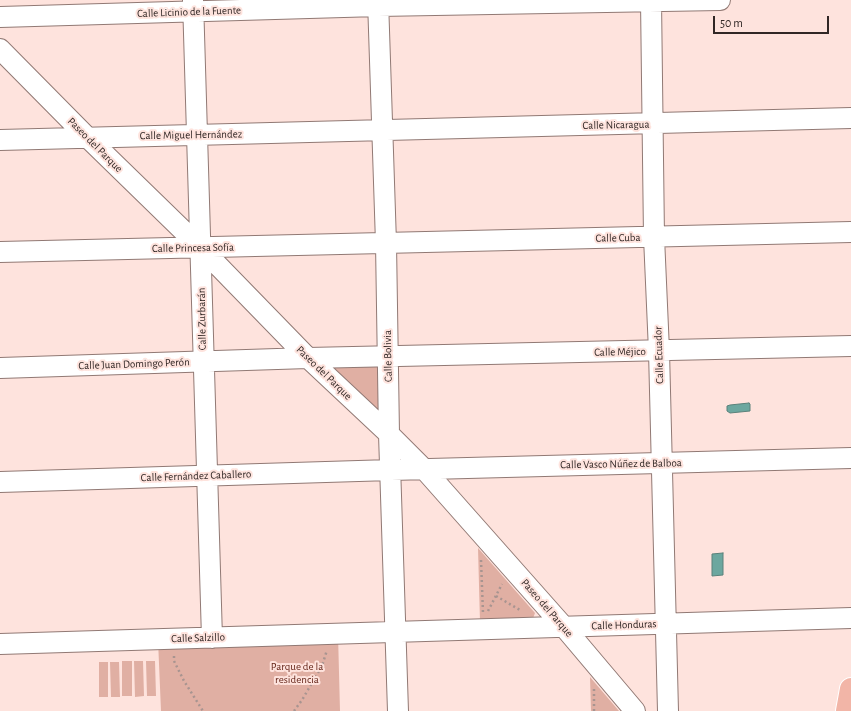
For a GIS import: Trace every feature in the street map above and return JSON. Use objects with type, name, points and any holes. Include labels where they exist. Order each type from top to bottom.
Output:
[{"type":"main road","points":[[847,711],[851,689]]},
{"type":"street","name":"Calle Licinio de la Fuente","points":[[0,18],[193,6],[720,0]]},
{"type":"street","name":"Calle Ecuador","points":[[651,1],[654,237],[659,351],[668,711]]},
{"type":"street","name":"Calle Bolivia","points":[[378,3],[386,243],[389,357],[389,434],[398,711]]},
{"type":"street","name":"Calle Zurbarán","points":[[193,6],[212,638]]},
{"type":"street","name":"Paseo del Parque","points":[[0,49],[87,137],[200,247],[308,358],[424,469],[564,627],[635,711]]},
{"type":"street","name":"Calle Nicaragua","points":[[382,130],[851,118]]},
{"type":"street","name":"Calle Miguel Hernández","points":[[0,140],[382,130]]},
{"type":"street","name":"Calle Cuba","points":[[386,243],[851,232]]},
{"type":"street","name":"Calle Princesa Sofía","points":[[0,252],[386,243]]},
{"type":"street","name":"Calle Méjico","points":[[389,357],[851,346]]},
{"type":"street","name":"Calle Juan Domingo Perón","points":[[0,368],[308,358],[389,357]]},
{"type":"street","name":"Calle Vasco Núñez de Balboa","points":[[391,470],[851,458]]},
{"type":"street","name":"Calle Fernández Caballero","points":[[0,482],[391,470]]},
{"type":"street","name":"Calle Honduras","points":[[396,632],[483,624],[564,627],[851,618]]},
{"type":"street","name":"Calle Salzillo","points":[[0,644],[396,632]]},
{"type":"path","points":[[479,532],[483,624]]},
{"type":"path","points":[[483,624],[511,567]]},
{"type":"path","points":[[294,711],[322,666],[328,646],[328,634]]},
{"type":"path","points":[[172,639],[174,660],[203,711]]},
{"type":"green space","points":[[389,357],[389,434],[308,358]]},
{"type":"green space","points":[[478,548],[535,613],[532,621],[480,622]]},
{"type":"green space","name":"Parque de la residencia","points":[[338,634],[340,711],[161,711],[158,640]]},
{"type":"green space","points":[[122,661],[132,661],[132,696],[122,696]]},
{"type":"green space","points":[[134,661],[143,661],[144,696],[135,697]]},
{"type":"green space","points":[[146,661],[155,661],[156,696],[147,696]]},
{"type":"green space","points":[[99,662],[108,662],[108,697],[99,697]]},
{"type":"green space","points":[[110,662],[119,662],[120,697],[111,697]]},
{"type":"green space","points":[[590,677],[619,711],[591,711]]},
{"type":"water","points":[[749,403],[750,411],[730,413],[727,411],[727,406]]},
{"type":"water","points":[[723,553],[723,575],[712,576],[712,554]]}]
